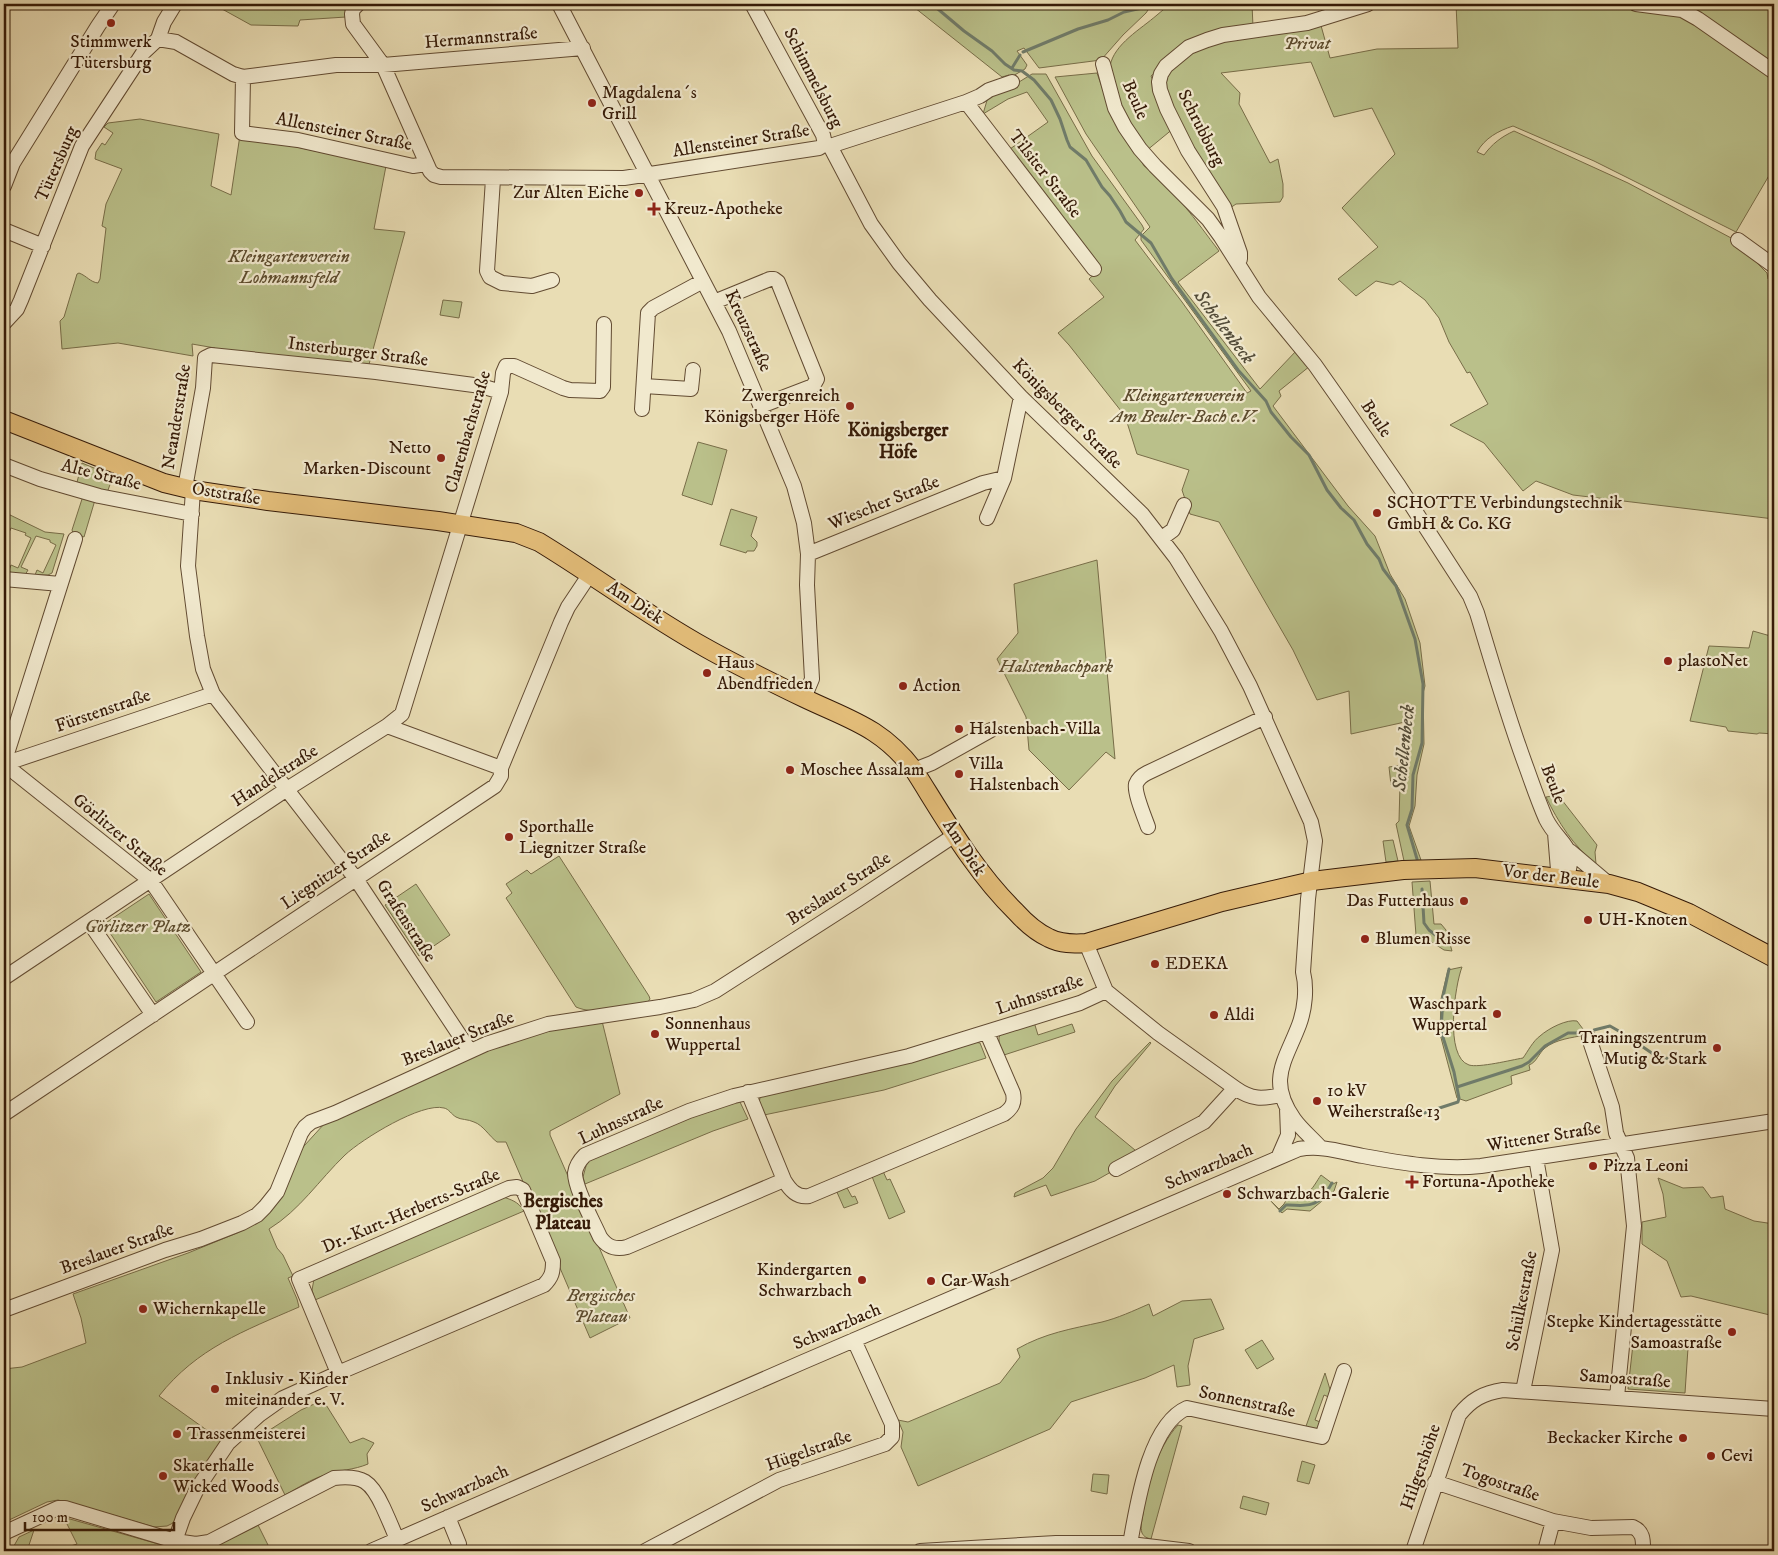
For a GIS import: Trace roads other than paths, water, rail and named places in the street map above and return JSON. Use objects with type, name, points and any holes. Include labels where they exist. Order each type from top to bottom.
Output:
[{"type":"main road","name":"Oststraße","points":[[4,420],[164,483],[189,489],[268,501],[460,524]]},
{"type":"main road","name":"Am Diek","points":[[460,524],[516,533],[532,538],[704,647],[878,734],[902,755],[914,770],[989,884],[1023,920],[1038,932],[1054,940],[1064,943],[1086,942],[1222,902],[1312,881]]},
{"type":"main road","name":"Vor der Beule","points":[[1312,881],[1403,870],[1448,868],[1488,870],[1610,884],[1638,892],[1689,913],[1774,958]]},
{"type":"street","points":[[4,186],[13,163],[113,4]]},
{"type":"street","name":"Tütersburg","points":[[4,323],[17,310],[82,146],[143,53],[158,39],[164,22],[175,4]]},
{"type":"street","points":[[358,4],[352,14],[354,24],[383,64],[426,164]]},
{"type":"street","name":"Kreuzstraße","points":[[559,4],[729,331],[800,505],[808,554],[807,585],[812,679],[804,698]]},
{"type":"street","name":"Schimmelsburg","points":[[752,4],[827,145]]},
{"type":"street","name":"Schrubburg","points":[[1241,266],[1240,253],[1224,207],[1188,151],[1167,110],[1160,90],[1161,74],[1166,66],[1189,47],[1207,40],[1223,35],[1307,22],[1368,4]]},
{"type":"street","points":[[1636,4],[1682,10],[1774,72]]},
{"type":"street","points":[[158,39],[176,42],[233,74],[243,77]]},
{"type":"street","name":"Hermannstraße","points":[[243,77],[336,65],[383,64],[583,48]]},
{"type":"street","name":"Beule","points":[[1104,64],[1115,108],[1140,149],[1208,219],[1241,266],[1259,297],[1316,365],[1399,486],[1470,596],[1513,730],[1546,819],[1570,851],[1610,884]]},
{"type":"street","name":"Allensteiner Straße","points":[[243,77],[242,133],[298,140],[413,166],[426,164],[434,175],[441,177],[493,179],[624,178],[819,148],[966,102],[989,90],[1012,82]]},
{"type":"street","name":"Tilsiter Straße","points":[[966,102],[1094,269]]},
{"type":"street","name":"Königsberger Straße","points":[[827,145],[871,224],[899,263],[930,300],[1021,397],[1124,496],[1162,538],[1176,558],[1221,631],[1265,717],[1311,822],[1316,841],[1312,881]]},
{"type":"street","points":[[493,179],[486,271],[490,277],[502,283],[532,286],[552,280]]},
{"type":"street","points":[[4,230],[42,246]]},
{"type":"street","points":[[1738,240],[1774,266]]},
{"type":"street","points":[[714,302],[770,279],[778,282],[817,379],[813,386],[761,406]]},
{"type":"street","points":[[642,409],[648,313],[653,308],[704,281]]},
{"type":"street","name":"Clarenbachstraße","points":[[460,524],[500,392],[506,366],[510,365],[570,390],[602,389],[604,324]]},
{"type":"street","name":"Insterburger Straße","points":[[211,355],[376,372],[480,386],[500,392]]},
{"type":"street","name":"Neanderstraße","points":[[189,489],[206,358],[211,355]]},
{"type":"street","points":[[644,386],[691,389],[693,370]]},
{"type":"street","points":[[987,518],[1004,478],[1021,397]]},
{"type":"street","name":"Alte Straße","points":[[4,465],[40,479],[99,496],[192,514]]},
{"type":"street","name":"Wiescher Straße","points":[[808,554],[983,483],[1004,478]]},
{"type":"street","name":"Grafenstraße","points":[[189,489],[192,514],[188,566],[193,610],[203,668],[213,694],[356,879],[470,1051]]},
{"type":"street","points":[[1162,538],[1173,530],[1184,505]]},
{"type":"street","name":"Handelstraße","points":[[4,978],[287,789],[387,726],[402,714],[460,524]]},
{"type":"street","points":[[4,764],[74,539]]},
{"type":"street","name":"Liegnitzer Straße","points":[[4,1114],[495,786],[501,776],[501,768],[568,606],[590,574]]},
{"type":"street","points":[[4,579],[60,584]]},
{"type":"street","name":"Fürstenstraße","points":[[4,764],[213,694]]},
{"type":"street","points":[[1148,827],[1136,784],[1141,777],[1265,717]]},
{"type":"street","points":[[387,726],[501,768]]},
{"type":"street","points":[[914,770],[932,763],[991,730]]},
{"type":"street","name":"Görlitzer Straße","points":[[4,764],[151,881],[247,1022]]},
{"type":"street","name":"Beule","points":[[1555,833],[1558,870],[1566,878]]},
{"type":"street","name":"Breslauer Straße","points":[[4,1310],[242,1223],[257,1214],[273,1198],[301,1133],[311,1122],[335,1113],[486,1044],[548,1024],[660,1007],[694,1000],[715,991],[955,835]]},
{"type":"street","points":[[1566,878],[1571,866],[1570,851]]},
{"type":"street","points":[[1278,1158],[1288,1135],[1280,1080],[1282,1064],[1300,1023],[1303,1006],[1305,981],[1303,972],[1308,900],[1312,881]]},
{"type":"street","points":[[89,922],[153,1015]]},
{"type":"street","name":"Luhnsstraße","points":[[1086,942],[1106,991],[1154,1030],[1244,1094],[1253,1098],[1269,1098],[1284,1101]]},
{"type":"street","name":"Luhnsstraße","points":[[784,1180],[619,1249],[604,1243],[600,1237],[578,1186],[575,1173],[580,1160],[590,1152],[689,1111],[748,1092],[909,1056],[1080,1003],[1106,991]]},
{"type":"street","name":"Luhnsstraße","points":[[748,1092],[789,1189],[803,1197],[810,1196],[977,1126],[1009,1110],[1014,1100],[1013,1093],[987,1033]]},
{"type":"street","points":[[1589,1038],[1612,1108],[1616,1133],[1627,1158],[1634,1226],[1617,1397]]},
{"type":"street","points":[[1116,1169],[1204,1122],[1235,1088]]},
{"type":"street","points":[[1284,1101],[1294,1120],[1320,1147]]},
{"type":"street","name":"Wittener Straße","points":[[1320,1147],[1391,1161],[1457,1169],[1774,1121]]},
{"type":"street","name":"Schwarzbach","points":[[371,1551],[854,1340],[1299,1149],[1320,1147]]},
{"type":"street","name":"Schülkestraße","points":[[1522,1391],[1552,1250],[1536,1158]]},
{"type":"street","name":"Dr.-Kurt-Herberts-Straße","points":[[175,1541],[183,1518],[197,1489],[234,1437],[259,1415],[283,1398],[544,1285],[550,1279],[553,1261],[523,1190],[510,1188],[299,1279],[338,1373]]},
{"type":"street","name":"Hügelstraße","points":[[645,1551],[779,1480],[884,1444],[892,1437],[892,1424],[854,1340]]},
{"type":"street","name":"Sonnenstraße","points":[[1130,1544],[1138,1496],[1151,1455],[1166,1427],[1179,1411],[1187,1408],[1322,1437],[1344,1371]]},
{"type":"street","name":"Samoastraße","points":[[1474,1399],[1489,1392],[1503,1390],[1774,1409]]},
{"type":"street","name":"Hilgershöhe","points":[[1413,1551],[1459,1415],[1474,1399]]},
{"type":"street","points":[[4,1533],[58,1508],[65,1508],[175,1541],[196,1544],[209,1542],[334,1478],[346,1477],[358,1479],[369,1484],[375,1490],[397,1540]]},
{"type":"street","name":"Togostraße","points":[[1436,1482],[1553,1521],[1591,1528],[1633,1527],[1638,1529],[1642,1535],[1643,1551]]},
{"type":"street","points":[[448,1517],[459,1544],[458,1551]]},
{"type":"street","name":"Togostraße","points":[[1545,1551],[1553,1521]]},
{"type":"street","points":[[920,1551],[1056,1543],[1130,1544],[1189,1551]]},
{"type":"waterway","name":"Schellenbeck","points":[[932,4],[964,31],[992,51],[1005,64],[1014,70],[1022,71],[1034,80],[1051,100],[1070,147],[1086,160],[1126,222],[1151,243],[1172,279],[1238,370],[1266,401],[1271,412],[1291,437],[1309,455],[1327,490],[1341,508],[1354,520],[1367,544],[1396,586],[1415,639],[1423,684],[1422,743],[1413,775],[1412,809],[1407,825],[1417,859]]},
{"type":"waterway","points":[[1023,52],[1078,29],[1149,5]]},
{"type":"waterway","points":[[1012,68],[1020,55]]},
{"type":"waterway","name":"Schellenbeck","points":[[1422,889],[1424,923],[1429,930],[1443,941]]},
{"type":"waterway","name":"Schellenbeck","points":[[1421,1114],[1458,1102],[1459,1098],[1454,1072],[1441,1031],[1443,997],[1449,969]]},
{"type":"waterway","name":"Schwarzbach","points":[[1594,1030],[1610,1026],[1659,1058],[1694,1059]]},
{"type":"waterway","name":"Schwarzbach","points":[[1457,1087],[1522,1066],[1529,1062],[1545,1046],[1568,1033],[1581,1033]]},
{"type":"waterway","name":"Schwarzbach","points":[[1280,1211],[1286,1205],[1309,1205],[1319,1201],[1332,1183]]},
{"type":"place","name":"Stimmwerk Tütersburg","points":[[111,23]]},
{"type":"place","name":"Magdalena´s Grill","points":[[592,103]]},
{"type":"place","name":"Zur Alten Eiche","points":[[639,193]]},
{"type":"place","name":"Kreuz-Apotheke","points":[[654,209]]},
{"type":"place","name":"Zwergenreich Königsberger Höfe","points":[[850,406]]},
{"type":"place","name":"Netto Marken-Discount","points":[[441,458]]},
{"type":"place","name":"SCHOTTE Verbindungstechnik GmbH & Co. KG","points":[[1377,513]]},
{"type":"place","name":"plastoNet","points":[[1668,661]]},
{"type":"place","name":"Haus Abendfrieden","points":[[707,673]]},
{"type":"place","name":"Action","points":[[903,686]]},
{"type":"place","name":"Halstenbach-Villa","points":[[959,729]]},
{"type":"place","name":"Moschee Assalam","points":[[790,770]]},
{"type":"place","name":"Villa Halstenbach","points":[[959,774]]},
{"type":"place","name":"Sporthalle Liegnitzer Straße","points":[[509,837]]},
{"type":"place","name":"Das Futterhaus","points":[[1464,901]]},
{"type":"place","name":"UH-Knoten","points":[[1588,920]]},
{"type":"place","name":"Blumen Risse","points":[[1365,939]]},
{"type":"place","name":"EDEKA","points":[[1155,964]]},
{"type":"place","name":"Waschpark Wuppertal","points":[[1497,1014]]},
{"type":"place","name":"Aldi","points":[[1214,1015]]},
{"type":"place","name":"Sonnenhaus Wuppertal","points":[[655,1034]]},
{"type":"place","name":"Trainingszentrum Mutig & Stark","points":[[1717,1048]]},
{"type":"place","name":"10 kV Weiherstraße 13","points":[[1317,1101]]},
{"type":"place","name":"Pizza Leoni","points":[[1593,1166]]},
{"type":"place","name":"Fortuna-Apotheke","points":[[1412,1182]]},
{"type":"place","name":"Schwarzbach-Galerie","points":[[1227,1194]]},
{"type":"place","name":"Kindergarten Schwarzbach","points":[[862,1280]]},
{"type":"place","name":"Car Wash","points":[[931,1281]]},
{"type":"place","name":"Wichernkapelle","points":[[143,1309]]},
{"type":"place","name":"Stepke Kindertagesstätte Samoastraße","points":[[1732,1332]]},
{"type":"place","name":"Inklusiv - Kinder miteinander e. V.","points":[[215,1389]]},
{"type":"place","name":"Trassenmeisterei","points":[[177,1434]]},
{"type":"place","name":"Beckacker Kirche","points":[[1683,1438]]},
{"type":"place","name":"Cevi","points":[[1711,1456]]},
{"type":"place","name":"Skaterhalle Wicked Woods","points":[[163,1476]]},
{"type":"district","name":"Königsberger Höfe","points":[[898,441]]},
{"type":"district","name":"Bergisches Plateau","points":[[563,1212]]},
{"type":"park label","name":"Privat","points":[[1307,44]]},
{"type":"park label","name":"Kleingartenverein Lohmannsfeld","points":[[289,267]]},
{"type":"park label","name":"Kleingartenverein Am Beuler-Bach e.V.","points":[[1184,406]]},
{"type":"park label","name":"Halstenbachpark","points":[[1056,667]]},
{"type":"park label","name":"Görlitzer Platz","points":[[138,927]]}]
